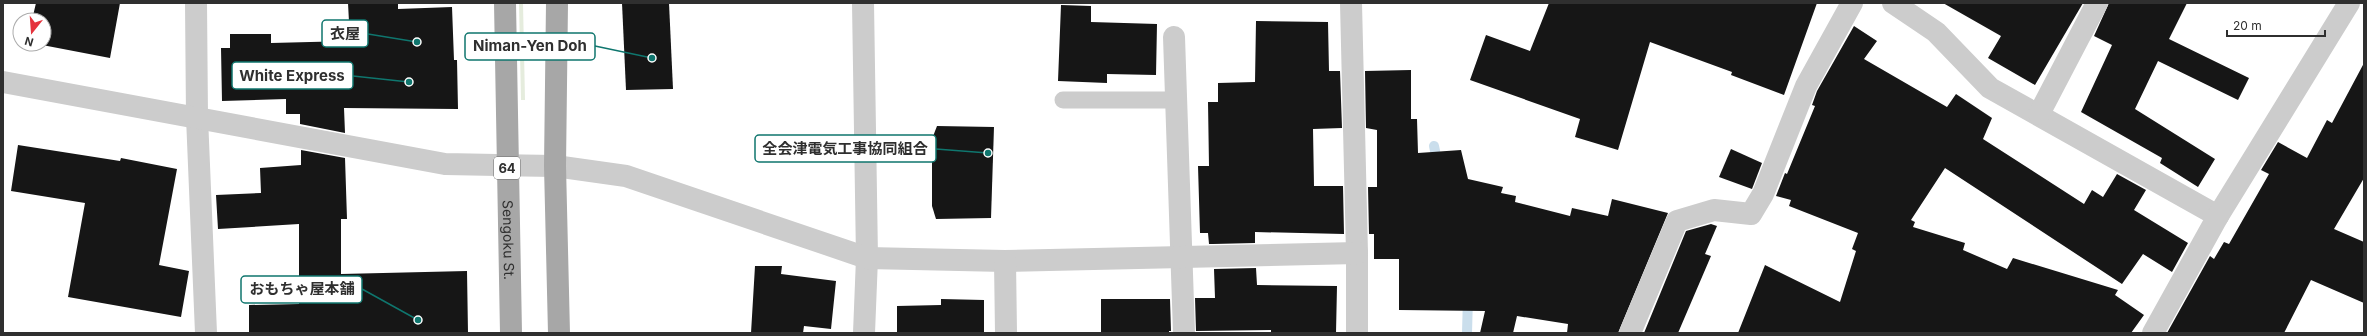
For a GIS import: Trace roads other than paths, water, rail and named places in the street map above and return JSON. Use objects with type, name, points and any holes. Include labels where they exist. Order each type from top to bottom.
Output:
[{"type":"main road","name":"Sengoku St.","points":[[505,3],[511,333]]},
{"type":"main road","points":[[557,3],[555,166],[559,333]]},
{"type":"street","points":[[196,3],[198,117],[206,333]]},
{"type":"street","points":[[863,3],[867,258],[864,333]]},
{"type":"street","points":[[1351,3],[1358,253],[1357,333]]},
{"type":"street","points":[[1630,333],[1676,221],[1714,210],[1751,214],[1763,194],[1806,86],[1852,3]]},
{"type":"street","points":[[1893,3],[1936,32],[1990,88],[2039,114],[2218,216]]},
{"type":"street","points":[[2039,114],[2097,3]]},
{"type":"street","points":[[2153,333],[2218,216],[2348,3]]},
{"type":"street","points":[[1174,37],[1183,257],[1184,333]]},
{"type":"street","points":[[3,82],[445,164],[555,166],[626,176],[867,258],[1006,261],[1358,253]]},
{"type":"street","points":[[1006,261],[1006,333]]},
{"type":"lane","points":[[1063,100],[1177,100]]},
{"type":"waterway","points":[[1434,146],[1438,165]]},
{"type":"waterway","points":[[1467,333],[1468,297]]},
{"type":"place","name":"衣屋","points":[[417,42]]},
{"type":"place","name":"Niman-Yen Doh","points":[[652,58]]},
{"type":"place","name":"White Express","points":[[409,82]]},
{"type":"place","name":"全会津電気工事協同組合","points":[[988,153]]},
{"type":"place","name":"おもちゃ屋本舗","points":[[418,320]]}]
